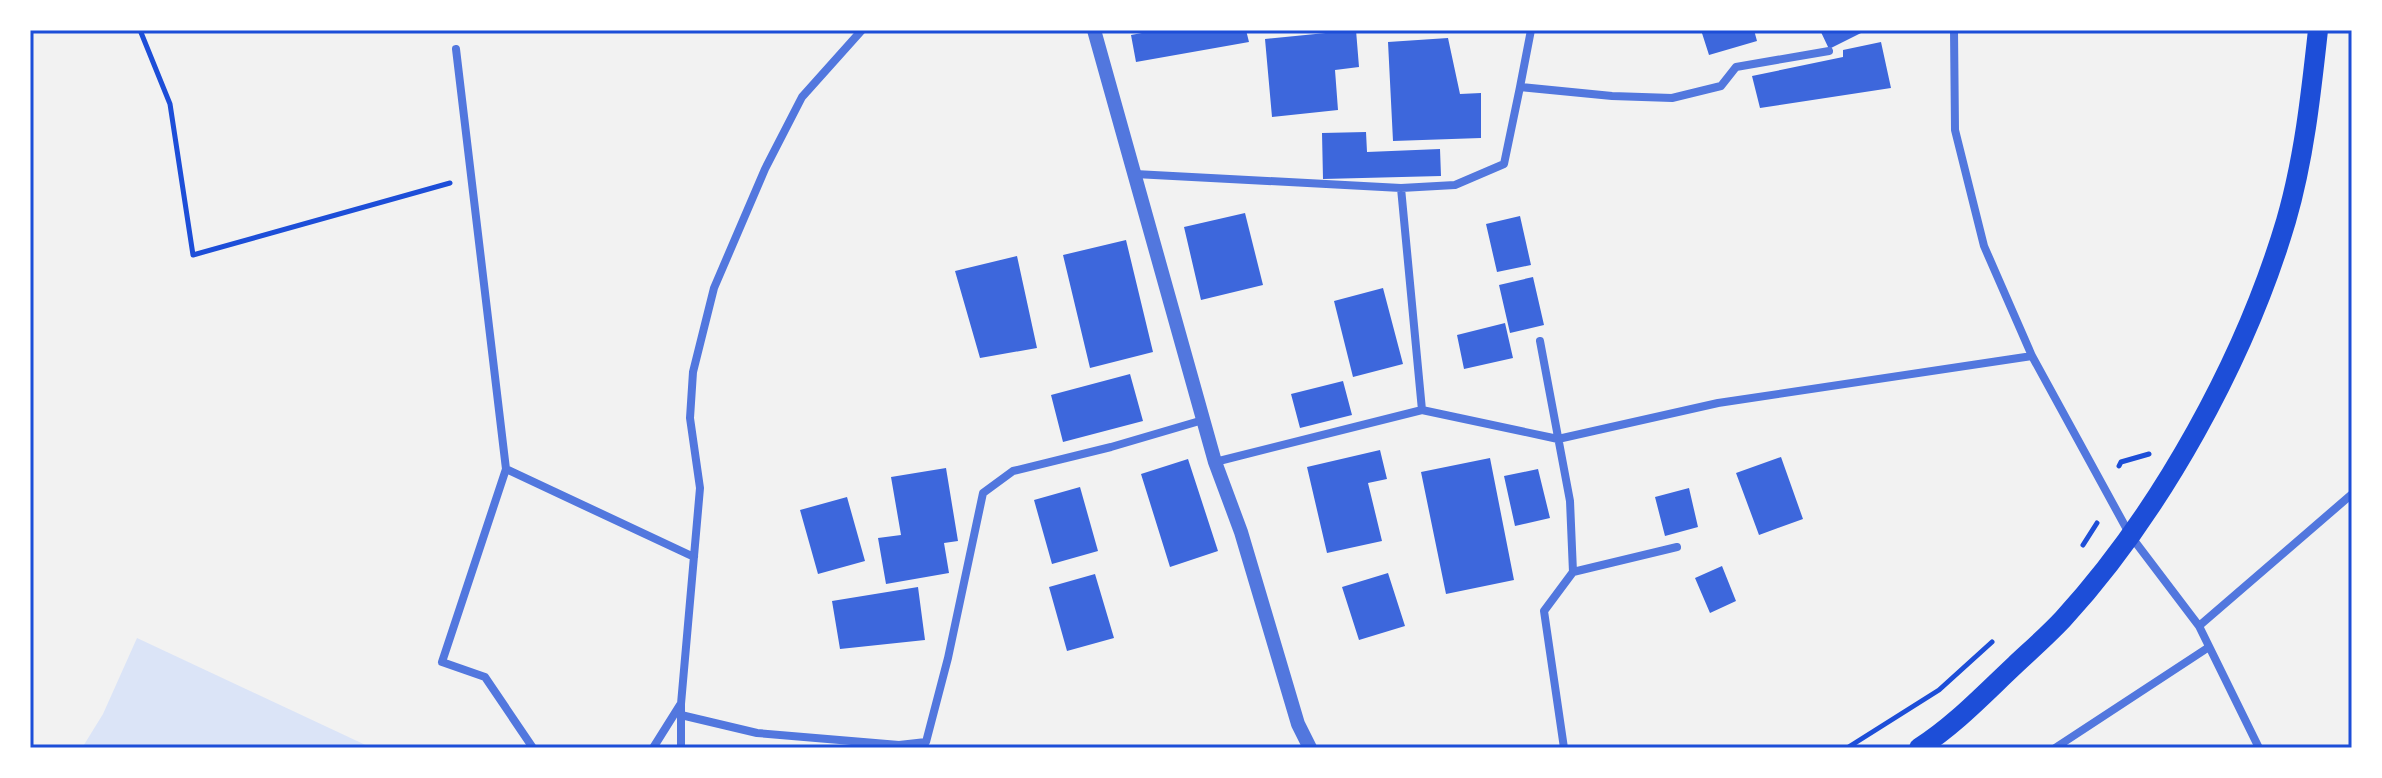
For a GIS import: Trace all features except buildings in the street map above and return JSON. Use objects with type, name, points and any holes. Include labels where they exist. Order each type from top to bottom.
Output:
[{"type":"main road","points":[[1919,748],[1945,731],[2063,619],[2130,535],[2182,459],[2248,326],[2286,220],[2309,111],[2318,30]]},
{"type":"street","points":[[681,748],[681,704],[700,488],[690,418],[693,372],[714,288],[765,169],[802,97],[862,30]]},
{"type":"street","points":[[1094,30],[1215,462],[1241,532],[1298,724],[1310,748]]},
{"type":"street","points":[[1135,174],[1401,188],[1455,185],[1504,164],[1531,30]]},
{"type":"street","points":[[1954,30],[1955,130],[1984,246],[2032,356],[2130,535],[2199,626],[2259,748]]},
{"type":"street","points":[[456,49],[506,469],[442,662],[485,677],[533,748]]},
{"type":"street","points":[[1520,87],[1672,98],[1721,86],[1736,67],[1829,51]]},
{"type":"street","points":[[1401,188],[1422,410]]},
{"type":"street","points":[[1540,341],[1570,501],[1573,572],[1544,611],[1564,748]]},
{"type":"street","points":[[1215,462],[1422,410],[1558,439],[1718,403],[2032,356]]},
{"type":"street","points":[[681,715],[757,733],[899,745],[926,742],[948,658],[983,493],[1013,471],[1203,420]]},
{"type":"street","points":[[506,469],[694,557]]},
{"type":"street","points":[[2199,626],[2352,494]]},
{"type":"street","points":[[1573,572],[1677,547]]},
{"type":"street","points":[[2055,748],[2209,647]]},
{"type":"street","points":[[653,748],[681,704]]},
{"type":"path","points":[[140,30],[170,104],[193,255],[471,177]]},
{"type":"path","points":[[2082,548],[2097,524],[2105,488],[2121,462],[2152,453]]},
{"type":"path","points":[[1847,748],[1939,690],[1994,641]]},
{"type":"shaded area","points":[[137,638],[372,748],[82,748],[103,714]]}]
